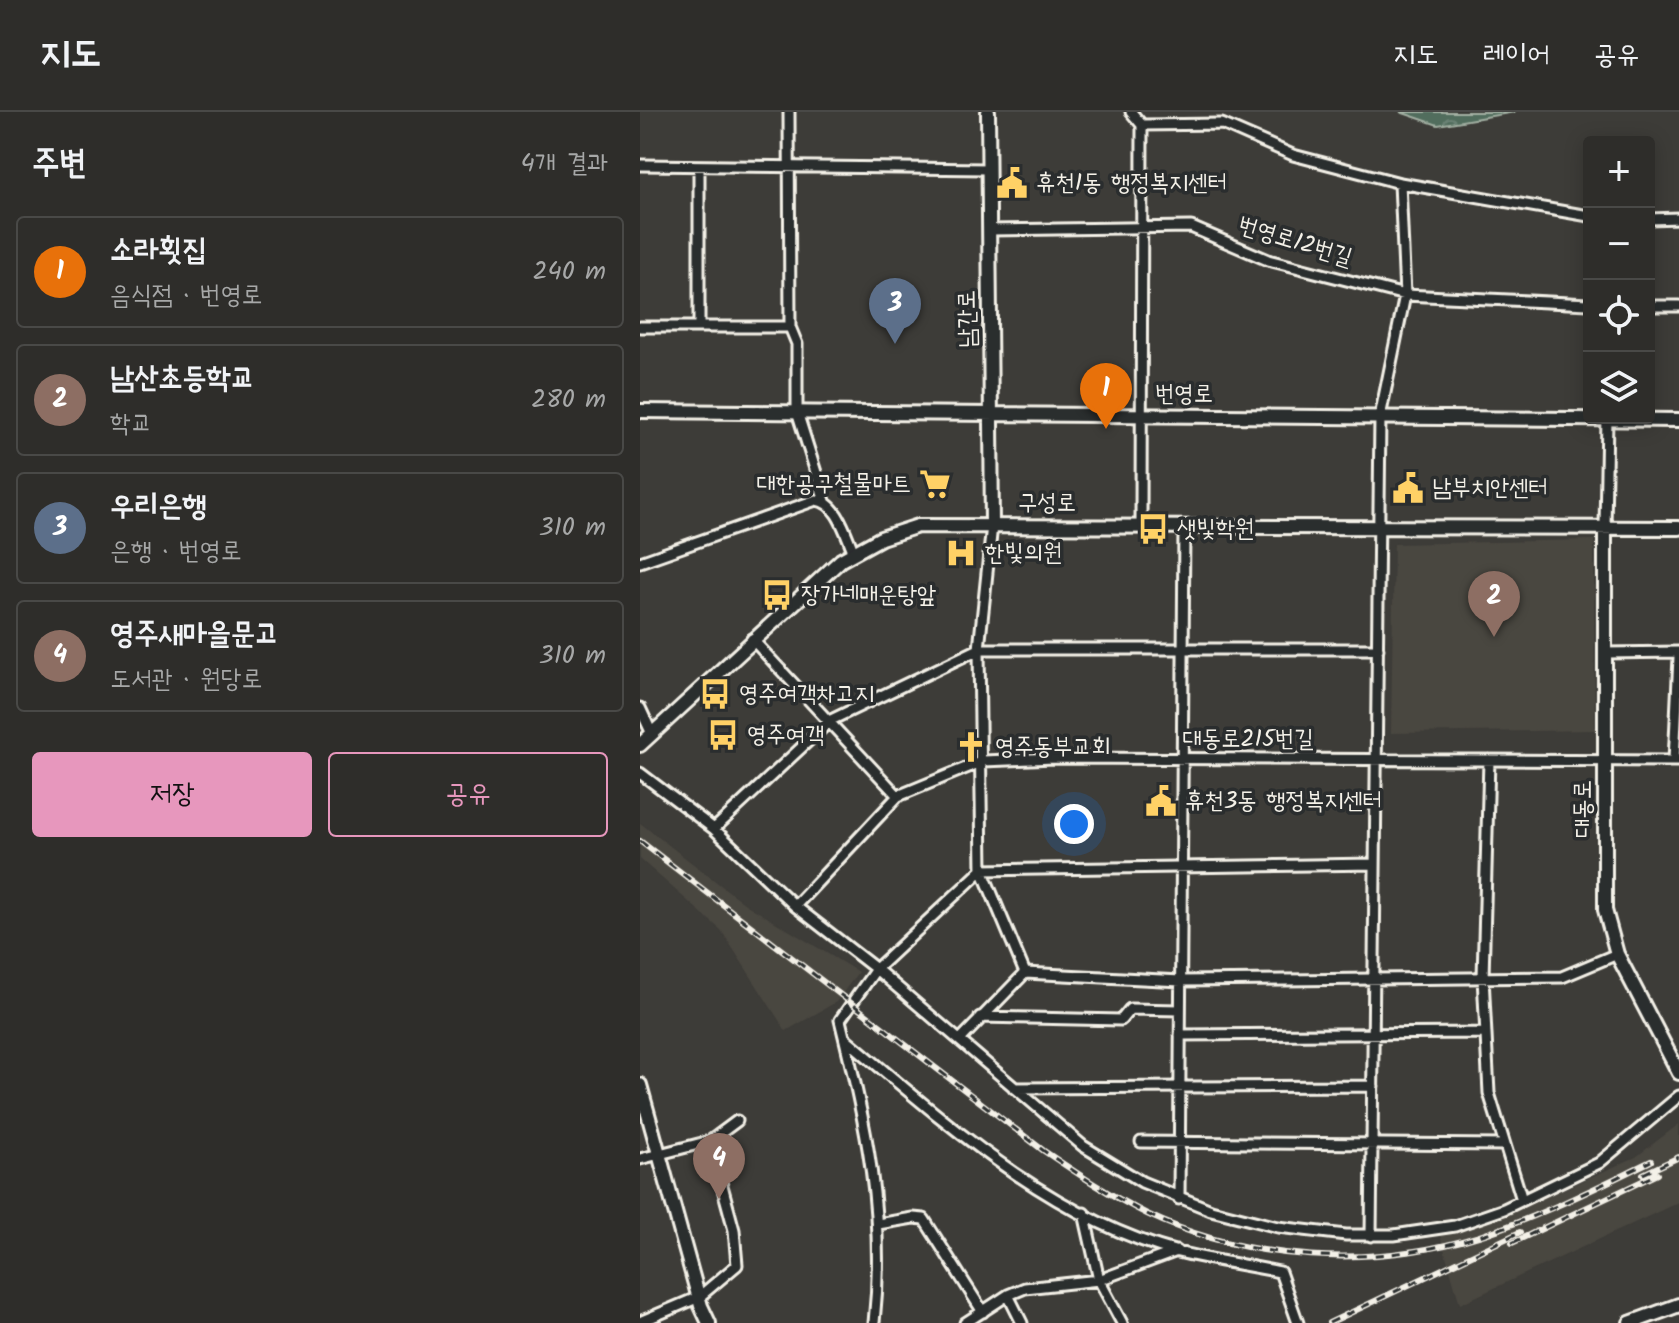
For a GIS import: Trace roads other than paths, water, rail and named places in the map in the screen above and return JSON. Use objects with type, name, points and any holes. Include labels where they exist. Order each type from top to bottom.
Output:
[{"type":"main road","name":"남간로","points":[[988,112],[992,525]]},
{"type":"main road","name":"번영로","points":[[640,411],[1583,419]]},
{"type":"main road","name":"번영로","points":[[1655,420],[1679,420]]},
{"type":"main road","name":"구성로","points":[[640,745],[752,639],[854,553],[881,538],[918,526],[1679,528]]},
{"type":"main road","name":"대동로","points":[[1605,527],[1605,910],[1617,954],[1679,1073]]},
{"type":"main road","points":[[640,1085],[709,1323]]},
{"type":"main road","points":[[1630,1323],[1679,1305]]},
{"type":"street","points":[[789,112],[790,327],[797,344],[797,412],[825,501],[834,509],[854,553]]},
{"type":"street","points":[[1131,112],[1142,125],[1141,525]]},
{"type":"street","points":[[1142,125],[1222,124],[1293,155],[1400,183],[1583,215]]},
{"type":"street","points":[[640,165],[988,169]]},
{"type":"street","points":[[699,166],[699,327]]},
{"type":"street","points":[[1371,1236],[1380,417],[1405,295],[1400,183]]},
{"type":"street","points":[[1655,219],[1679,218]]},
{"type":"street","name":"번영로12번길","points":[[989,230],[1191,227],[1268,260],[1405,295],[1583,304]]},
{"type":"street","points":[[1655,306],[1679,306]]},
{"type":"street","points":[[640,327],[790,327]]},
{"type":"street","points":[[1605,527],[1607,424]]},
{"type":"street","points":[[640,562],[779,511],[825,501]]},
{"type":"street","points":[[992,525],[979,649],[983,761],[982,870],[1025,973]]},
{"type":"street","points":[[1179,1199],[1184,527]]},
{"type":"street","points":[[752,639],[831,720],[898,796]]},
{"type":"street","points":[[714,829],[831,720],[979,649],[1378,649]]},
{"type":"street","points":[[1605,653],[1679,655],[1677,761]]},
{"type":"street","points":[[640,708],[652,734]]},
{"type":"street","name":"대동로215번길","points":[[795,906],[898,796],[983,761],[1376,758],[1605,763],[1677,761]]},
{"type":"street","points":[[1489,760],[1483,977],[1489,1093],[1522,1200]]},
{"type":"street","points":[[640,773],[714,829],[795,906],[876,969],[1014,1088],[1106,1162],[1179,1199],[1278,1227],[1371,1236],[1455,1226],[1522,1200],[1599,1163],[1679,1096]]},
{"type":"street","points":[[874,1323],[878,1224],[873,1165],[840,1020],[876,969],[982,870],[1375,864]]},
{"type":"street","points":[[960,1040],[1025,973],[1181,981],[1562,977],[1617,954]]},
{"type":"street","points":[[980,1017],[1121,1020],[1130,1009],[1180,1010]]},
{"type":"street","points":[[1180,1035],[1485,1033]]},
{"type":"street","points":[[845,1038],[1024,1180],[1084,1213],[1177,1251],[1280,1272],[1298,1323]]},
{"type":"street","points":[[1014,1088],[1373,1086]]},
{"type":"street","points":[[640,1159],[710,1141],[737,1121]]},
{"type":"street","points":[[642,1319],[699,1297],[737,1265],[734,1230],[710,1141]]},
{"type":"street","points":[[1141,1142],[1505,1145]]},
{"type":"street","points":[[1084,1213],[1099,1280],[1122,1323]]},
{"type":"street","points":[[878,1224],[924,1219],[983,1312]]},
{"type":"street","points":[[965,1323],[1008,1295],[1025,1288],[1099,1280],[1177,1251]]},
{"type":"street","points":[[1008,1295],[1022,1323]]},
{"type":"railway","points":[[640,841],[1044,1151],[1120,1200],[1186,1230],[1268,1251],[1354,1256],[1397,1253],[1479,1236],[1566,1202],[1651,1161]]},
{"type":"railway","points":[[1643,1174],[1679,1157]]},
{"type":"railway","points":[[1512,1243],[1657,1174]]},
{"type":"railway","points":[[1329,1323],[1520,1232]]},
{"type":"place","name":"휴천1동 행정복지센터","points":[[1012,183]]},
{"type":"place","name":"우리은행","points":[[895,344]]},
{"type":"place","name":"소라횟집","points":[[1106,429]]},
{"type":"place","name":"대한공구철물마트","points":[[935,484]]},
{"type":"place","name":"남부치안센터","points":[[1408,488]]},
{"type":"place","name":"샛빛학원","points":[[1153,529]]},
{"type":"place","name":"한빛의원","points":[[961,553]]},
{"type":"place","name":"장가네매운탕앞","points":[[777,595]]},
{"type":"place","name":"남산초등학교","points":[[1494,637]]},
{"type":"place","name":"영주여객차고지","points":[[715,694]]},
{"type":"place","name":"영주여객","points":[[723,735]]},
{"type":"place","name":"영주동부교회","points":[[971,747]]},
{"type":"place","name":"휴천3동 행정복지센터","points":[[1161,801]]},
{"type":"place","name":"영주새마을문고","points":[[719,1199]]}]
